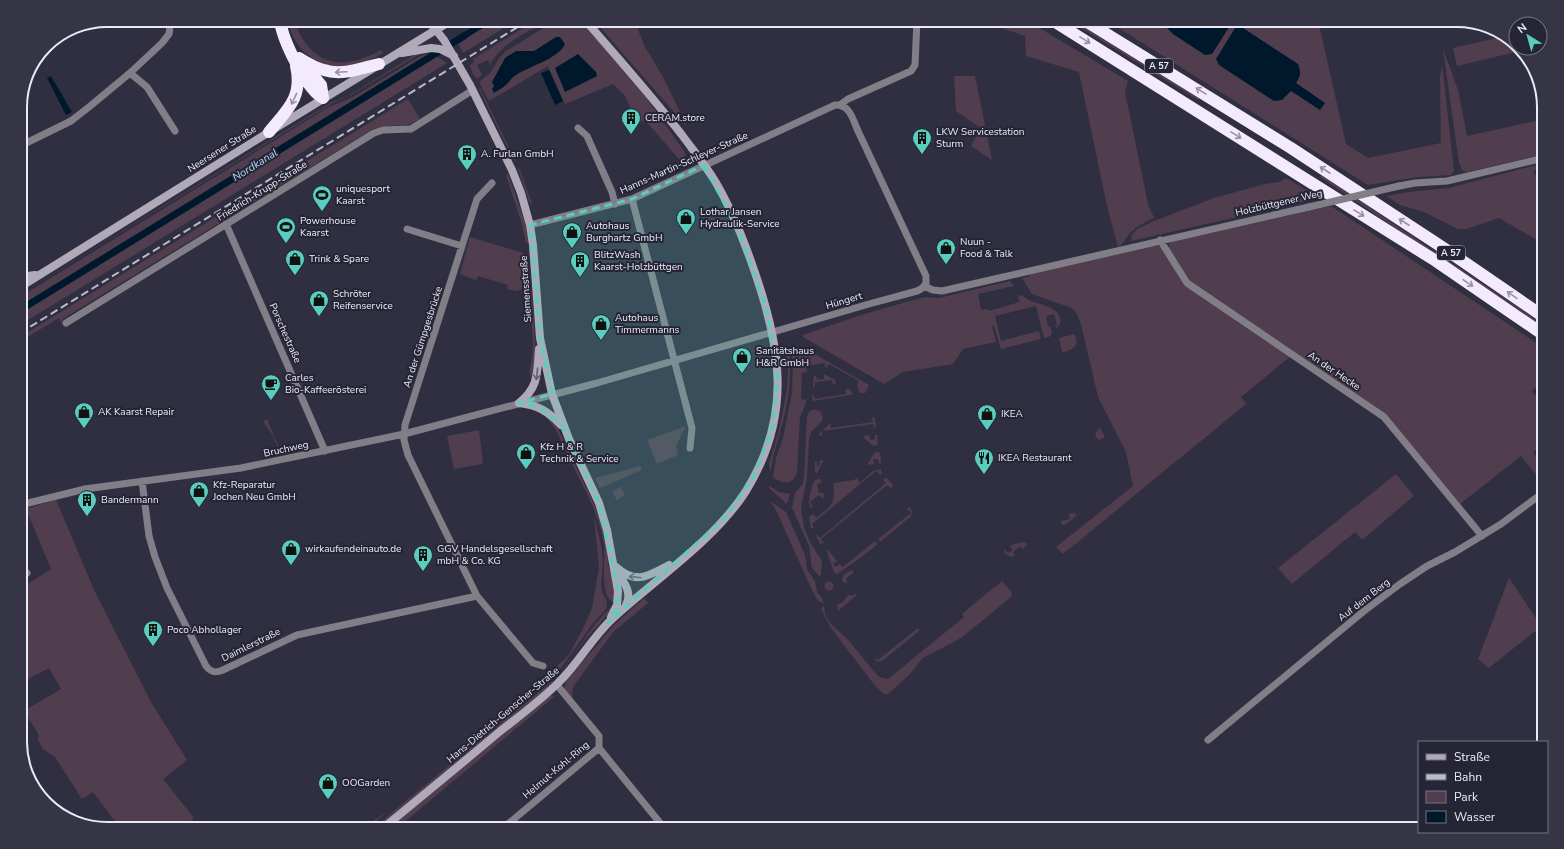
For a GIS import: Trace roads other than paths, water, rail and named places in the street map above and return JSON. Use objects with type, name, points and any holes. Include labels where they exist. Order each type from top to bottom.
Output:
[{"type":"highway","points":[[282,27],[288,45],[313,91],[323,98]]},
{"type":"highway","name":"A 57","points":[[1063,27],[1429,257],[1537,330]]},
{"type":"highway","name":"A 57","points":[[1095,27],[1291,148],[1438,244],[1537,312]]},
{"type":"highway","points":[[297,60],[331,72],[347,72],[379,64]]},
{"type":"highway","points":[[269,132],[288,110],[296,94],[298,80],[297,60]]},
{"type":"street","points":[[27,142],[77,117],[130,73],[165,39],[171,27]]},
{"type":"street","points":[[433,27],[436,30]]},
{"type":"street","name":"Neersener Straße","points":[[27,283],[323,98],[441,27]]},
{"type":"street","points":[[444,40],[448,27]]},
{"type":"street","name":"Hans-Dietrich-Genscher-Straße","points":[[391,822],[557,685],[608,623],[711,532],[728,514],[745,491],[761,462],[772,430],[778,395],[778,365],[773,332],[762,292],[740,233],[716,182],[704,165],[637,79],[591,27]]},
{"type":"street","name":"Hanns-Martin-Schleyer-Straße","points":[[530,225],[632,199],[835,104],[841,104],[848,99],[911,71],[914,65],[917,27]]},
{"type":"street","name":"Siemensstraße","points":[[436,30],[444,40],[473,90],[512,170],[521,193],[530,225],[534,253],[540,338],[552,394],[563,427],[603,513],[612,557],[618,591],[618,600],[615,610],[608,623]]},
{"type":"street","points":[[396,54],[431,48],[440,49],[454,57]]},
{"type":"street","points":[[130,73],[148,87],[175,131]]},
{"type":"street","name":"Friedrich-Krupp-Straße","points":[[66,323],[374,133],[383,130],[411,129],[473,90]]},
{"type":"street","points":[[841,104],[849,111],[926,276],[924,286]]},
{"type":"street","points":[[578,128],[587,136],[612,192],[615,204]]},
{"type":"street","name":"Holzbüttgener Weg","points":[[924,286],[934,290],[942,290],[1400,186],[1453,179],[1537,160]]},
{"type":"street","name":"An der Gümpgesbrücke","points":[[404,434],[405,425],[477,199],[492,182]]},
{"type":"street","points":[[632,199],[692,428],[690,448]]},
{"type":"street","name":"Porschestraße","points":[[226,224],[325,451]]},
{"type":"street","points":[[407,229],[462,246]]},
{"type":"street","name":"An der Hecke","points":[[1160,240],[1187,283],[1384,417],[1482,536]]},
{"type":"street","points":[[27,276],[42,274]]},
{"type":"street","name":"Hüngert","points":[[552,394],[869,304],[917,292],[924,286]]},
{"type":"street","points":[[519,403],[526,397],[535,385],[540,338]]},
{"type":"street","name":"Bruchweg","points":[[27,503],[86,489],[242,468],[325,451],[404,434],[552,394]]},
{"type":"street","points":[[519,403],[531,404],[539,407],[554,417],[563,427]]},
{"type":"street","points":[[404,434],[408,455],[477,596],[533,663],[542,666]]},
{"type":"street","name":"Daimlerstraße","points":[[142,481],[149,536],[160,572],[206,666],[211,671],[215,672],[223,670],[287,638],[300,634],[477,596]]},
{"type":"street","name":"Auf dem Berg","points":[[1208,740],[1364,611],[1400,584],[1427,566],[1501,524],[1537,497]]},
{"type":"street","name":"Hans-Dietrich-Genscher-Straße","points":[[614,568],[628,576],[641,578],[682,559]]},
{"type":"street","name":"Siemensstraße","points":[[614,568],[628,591],[629,600],[626,606]]},
{"type":"street","points":[[557,685],[599,736],[598,748]]},
{"type":"street","name":"Helmut-Kohl-Ring","points":[[510,822],[598,748],[659,822]]},
{"type":"water","points":[[472,27],[484,27],[458,43],[456,37]]},
{"type":"water","points":[[1166,27],[1229,27],[1212,54],[1205,55],[1173,34]]},
{"type":"water","points":[[1242,27],[1298,64],[1300,74],[1296,83],[1325,103],[1320,110],[1291,91],[1282,100],[1274,101],[1219,65],[1216,59],[1235,28]]},
{"type":"water","points":[[556,37],[560,37],[565,44],[562,49],[549,58],[519,73],[494,93],[492,89],[494,86],[492,82],[505,58],[516,51],[534,51]]},
{"type":"water","points":[[578,54],[596,72],[597,76],[565,92],[555,68]]},
{"type":"water","points":[[549,70],[563,101],[555,105],[541,73]]},
{"type":"water","points":[[51,76],[72,112],[66,115],[47,78]]},
{"type":"waterway","name":"Nordkanal","points":[[27,306],[464,36]]},
{"type":"railway","points":[[27,329],[518,27]]},
{"type":"place","name":"CERAM.store","points":[[631,135]]},
{"type":"place","name":"LKW Servicestation Sturm","points":[[922,155]]},
{"type":"place","name":"A. Furlan GmbH","points":[[467,171]]},
{"type":"place","name":"uniquesport Kaarst","points":[[322,212]]},
{"type":"place","name":"Lothar Jansen Hydraulik-Service","points":[[686,235]]},
{"type":"place","name":"Powerhouse Kaarst","points":[[286,244]]},
{"type":"place","name":"Autohaus Burghartz GmbH","points":[[572,249]]},
{"type":"place","name":"Nuun - Food & Talk","points":[[946,265]]},
{"type":"place","name":"Trink & Spare","points":[[295,276]]},
{"type":"place","name":"BlitzWash Kaarst-Holzbüttgen","points":[[580,278]]},
{"type":"place","name":"Schröter Reifenservice","points":[[319,317]]},
{"type":"place","name":"Autohaus Timmermanns","points":[[601,341]]},
{"type":"place","name":"Sanitätshaus H&R GmbH","points":[[742,374]]},
{"type":"place","name":"Carles Bio-Kaffeerösterei","points":[[271,401]]},
{"type":"place","name":"AK Kaarst Repair","points":[[84,429]]},
{"type":"place","name":"IKEA","points":[[987,431]]},
{"type":"place","name":"Kfz H & R Technik & Service","points":[[526,470]]},
{"type":"place","name":"IKEA Restaurant","points":[[984,475]]},
{"type":"place","name":"Kfz-Reparatur Jochen Neu GmbH","points":[[199,508]]},
{"type":"place","name":"Bandermann","points":[[87,517]]},
{"type":"place","name":"wirkaufendeinauto.de","points":[[291,566]]},
{"type":"place","name":"GGV Handelsgesellschaft mbH & Co. KG","points":[[423,572]]},
{"type":"place","name":"Poco Abhollager","points":[[153,647]]},
{"type":"place","name":"OOGarden","points":[[328,800]]}]
